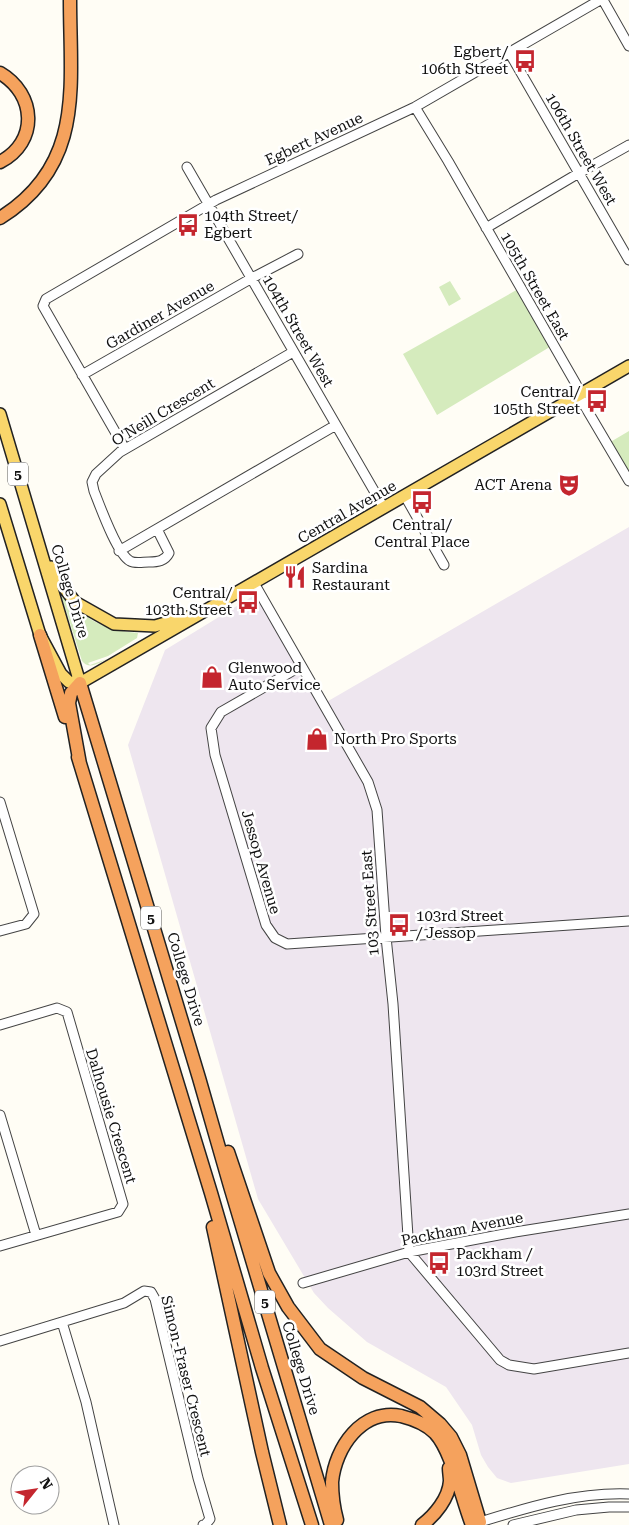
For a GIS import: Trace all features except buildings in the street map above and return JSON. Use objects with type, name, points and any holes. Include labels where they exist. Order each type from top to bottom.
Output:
[{"type":"highway","points":[[0,218],[30,196],[46,177],[63,142],[68,115],[70,87],[70,0]]},
{"type":"highway","points":[[0,73],[17,85],[24,97],[28,119],[27,130],[16,151],[0,162]]},
{"type":"highway","points":[[0,224],[20,204]]},
{"type":"highway","name":"5","points":[[40,635],[211,1193],[262,1368],[312,1525]]},
{"type":"highway","points":[[80,683],[71,693],[69,703],[80,764]]},
{"type":"highway","name":"College Drive","points":[[80,683],[331,1525]]},
{"type":"highway","points":[[199,1078],[210,1096],[269,1273],[288,1307],[320,1349],[363,1378],[420,1407],[440,1424],[451,1437],[460,1455],[474,1524]]},
{"type":"highway","points":[[194,1139],[262,1452],[280,1525]]},
{"type":"highway","points":[[338,1525],[332,1482],[338,1456],[344,1445],[360,1426],[381,1416],[392,1415],[416,1420],[435,1433],[448,1456],[474,1524]]},
{"type":"highway","points":[[422,1525],[442,1503],[447,1492],[450,1481],[448,1456]]},
{"type":"main road","name":"Central Avenue","points":[[80,683],[629,366]]},
{"type":"main road","name":"College Drive","points":[[0,414],[80,683]]},
{"type":"main road","name":"5","points":[[0,504],[40,635]]},
{"type":"main road","points":[[36,533],[56,577],[75,602],[114,624],[155,626],[204,611]]},
{"type":"main road","points":[[40,635],[61,674],[69,682],[80,683]]},
{"type":"street","points":[[601,0],[629,46]]},
{"type":"street","name":"Egbert Avenue","points":[[82,375],[43,306],[46,299],[209,204],[415,107],[601,0]]},
{"type":"street","name":"106th Street West","points":[[509,52],[629,260]]},
{"type":"street","name":"105th Street East","points":[[415,107],[576,384],[583,404],[629,481]]},
{"type":"street","points":[[486,228],[629,145]]},
{"type":"street","name":"104th Street West","points":[[187,167],[384,508]]},
{"type":"street","name":"Gardiner Avenue","points":[[82,375],[252,278],[298,254]]},
{"type":"street","name":"O'Neill Crescent","points":[[119,551],[94,491],[92,482],[96,474],[118,452],[293,352]]},
{"type":"street","points":[[82,375],[125,449]]},
{"type":"street","points":[[157,529],[169,552],[164,560],[159,562],[129,561],[119,551],[157,529],[336,426]]},
{"type":"street","points":[[405,496],[444,565]]},
{"type":"street","name":"103 Street East","points":[[254,584],[368,782],[377,810],[393,1004],[409,1252]]},
{"type":"street","name":"Jessop Avenue","points":[[301,666],[221,712],[211,728],[215,755],[266,925],[275,938],[287,944],[629,921]]},
{"type":"street","points":[[0,802],[34,914],[26,924],[0,931]]},
{"type":"street","name":"Dalhousie Crescent","points":[[0,1025],[57,1008],[67,1012],[123,1204],[118,1212],[0,1246]]},
{"type":"street","points":[[0,1115],[36,1235]]},
{"type":"street","name":"Packham Avenue","points":[[303,1283],[409,1252],[515,1232],[629,1214]]},
{"type":"street","points":[[409,1252],[500,1360],[509,1365],[534,1369],[629,1353]]},
{"type":"street","name":"Simon-Fraser Crescent","points":[[0,1341],[124,1303],[144,1291],[151,1292],[210,1520],[206,1525],[203,1525]]},
{"type":"street","points":[[62,1322],[86,1402],[114,1525]]},
{"type":"street","points":[[474,1524],[552,1501],[585,1495],[629,1494]]},
{"type":"street","points":[[512,1525],[576,1510],[609,1507],[629,1508]]},
{"type":"shaded area","points":[[629,527],[629,1464],[511,1483],[497,1478],[488,1467],[481,1455],[472,1425],[446,1387],[367,1342],[328,1308],[314,1293],[258,1199],[128,745],[165,650],[258,593],[323,704]]},
{"type":"green space","points":[[450,281],[461,299],[449,306],[439,287]]},
{"type":"green space","points":[[520,288],[553,345],[437,415],[403,354]]},
{"type":"green space","points":[[629,431],[629,481],[607,444]]},
{"type":"green space","points":[[62,596],[80,612],[100,624],[121,631],[138,633],[137,638],[108,656],[88,663],[90,665],[82,661]]},
{"type":"place","name":"Egbert/ 106th Street","points":[[525,61]]},
{"type":"place","name":"104th Street/ Egbert","points":[[188,225]]},
{"type":"place","name":"Central/ 105th Street","points":[[597,401]]},
{"type":"place","name":"ACT Arena","points":[[569,485]]},
{"type":"place","name":"Central/ Central Place","points":[[422,502]]},
{"type":"place","name":"Sardina Restaurant","points":[[295,577]]},
{"type":"place","name":"Central/ 103th Street","points":[[248,602]]},
{"type":"place","name":"Glenwood Auto Service","points":[[212,677]]},
{"type":"place","name":"North Pro Sports","points":[[317,739]]},
{"type":"place","name":"103rd Street / Jessop","points":[[399,925]]},
{"type":"place","name":"Packham / 103rd Street","points":[[439,1263]]}]
